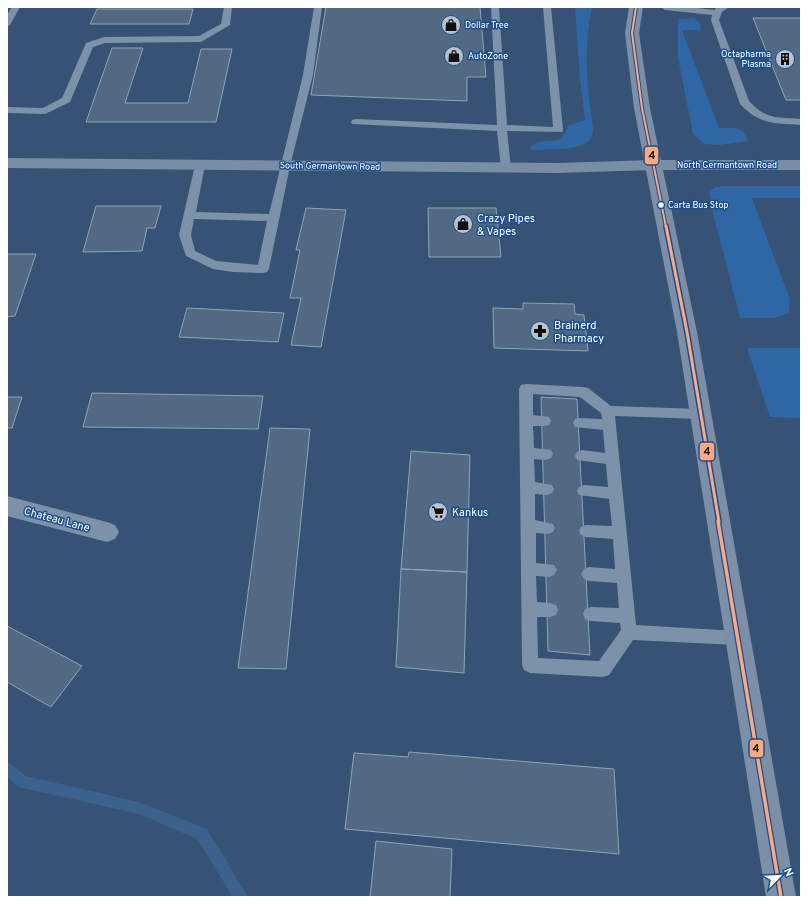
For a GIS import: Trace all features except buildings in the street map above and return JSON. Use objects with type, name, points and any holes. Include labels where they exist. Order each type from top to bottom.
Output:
[{"type":"main road","points":[[636,7],[632,32],[642,108],[686,332],[780,897]]},
{"type":"main road","name":"South Germantown Road","points":[[7,163],[506,168],[654,165]]},
{"type":"main road","name":"North Germantown Road","points":[[654,165],[801,165]]},
{"type":"street","name":"Chateau Lane","points":[[7,506],[107,532]]},
{"type":"lane","points":[[7,23],[16,7]]},
{"type":"lane","points":[[7,111],[45,111],[66,100],[90,45],[104,40],[201,39],[225,25],[228,7]]},
{"type":"lane","points":[[200,165],[185,235],[190,253],[213,265],[233,268],[263,269],[285,166],[308,75],[318,7]]},
{"type":"lane","points":[[495,7],[502,128],[506,168]]},
{"type":"lane","points":[[356,122],[558,130],[547,7]]},
{"type":"lane","points":[[665,7],[716,13]]},
{"type":"lane","points":[[725,7],[718,10],[714,20],[744,102],[754,113],[771,120],[801,122]]},
{"type":"lane","points":[[189,214],[273,218]]},
{"type":"lane","points":[[526,389],[583,392],[609,418],[629,632],[603,669],[530,665],[526,389]]},
{"type":"lane","points":[[580,423],[609,418],[700,414]]},
{"type":"lane","points":[[526,420],[544,421]]},
{"type":"lane","points":[[527,453],[546,454]]},
{"type":"lane","points":[[582,456],[612,458]]},
{"type":"lane","points":[[527,487],[547,489]]},
{"type":"lane","points":[[584,491],[616,493]]},
{"type":"lane","points":[[528,526],[548,528]]},
{"type":"lane","points":[[586,531],[620,533]]},
{"type":"lane","points":[[528,569],[549,570]]},
{"type":"lane","points":[[589,574],[624,577]]},
{"type":"lane","points":[[529,609],[550,610]]},
{"type":"lane","points":[[591,614],[628,616]]},
{"type":"lane","points":[[629,632],[737,638]]},
{"type":"shaded area","points":[[575,7],[592,7],[589,21],[587,64],[588,92],[593,132],[590,140],[576,147],[530,150],[531,146],[538,142],[559,140],[566,133],[567,126],[585,120],[580,80]]},
{"type":"shaded area","points":[[694,18],[700,23],[701,30],[682,30],[719,128],[735,128],[743,131],[748,141],[720,145],[704,144],[693,134],[678,58],[678,19]]},
{"type":"shaded area","points":[[801,186],[801,198],[752,198],[790,299],[789,313],[775,318],[740,318],[713,213],[709,191],[716,187]]},
{"type":"shaded area","points":[[747,348],[801,348],[801,418],[770,417]]},
{"type":"waterway","points":[[7,768],[23,782],[139,808],[202,834],[241,897]]},
{"type":"transit line","name":"4","points":[[636,7],[632,33],[642,108],[687,332],[781,897]]},
{"type":"place","name":"Dollar Tree","points":[[451,25]]},
{"type":"place","name":"AutoZone","points":[[454,56]]},
{"type":"place","name":"Octapharma Plasma","points":[[785,59]]},
{"type":"place","name":"Carta Bus Stop","points":[[661,205]]},
{"type":"place","name":"Crazy Pipes & Vapes","points":[[463,224]]},
{"type":"place","name":"Brainerd Pharmacy","points":[[540,331]]},
{"type":"place","name":"Kankus","points":[[438,512]]}]
